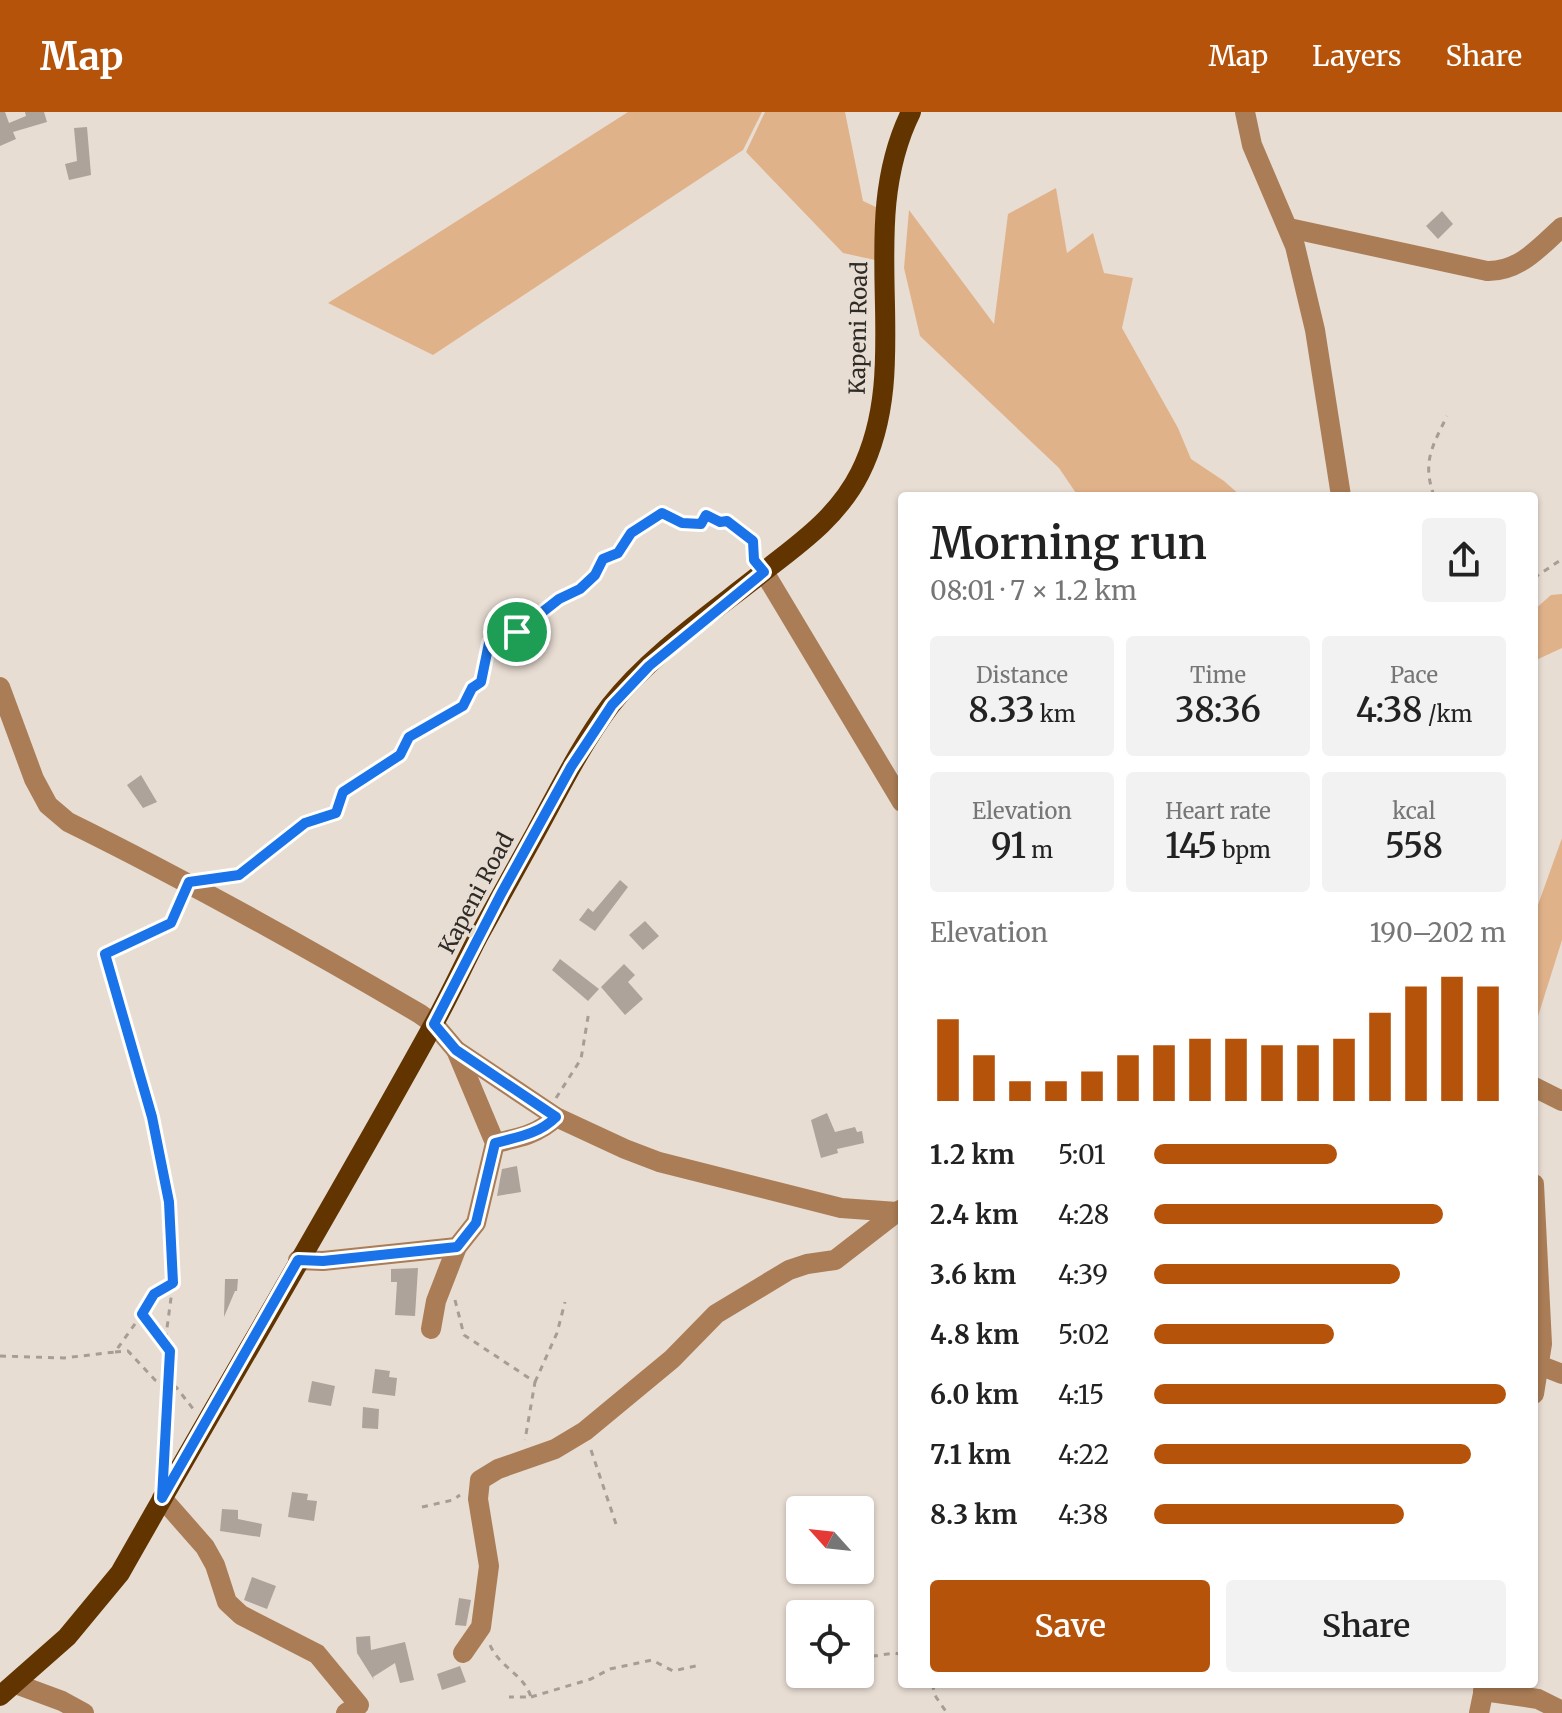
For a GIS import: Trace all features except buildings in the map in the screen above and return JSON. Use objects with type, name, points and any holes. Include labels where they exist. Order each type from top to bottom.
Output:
[{"type":"main road","name":"Kapeni Road","points":[[8,1690],[67,1637],[120,1573],[434,1024],[571,767],[612,705],[660,656],[805,539],[838,508],[858,478],[876,432],[885,372],[882,276],[888,178],[895,149],[911,112]]},
{"type":"street","points":[[1245,112],[1252,145],[1289,228],[1315,330],[1340,492]]},
{"type":"street","points":[[1289,228],[1487,271],[1500,271],[1512,268],[1562,227]]},
{"type":"street","points":[[764,572],[898,795]]},
{"type":"street","points":[[0,687],[34,779],[54,811],[68,822],[189,882],[293,939],[434,1024],[456,1050],[552,1114],[659,1162],[841,1208],[898,1211]]},
{"type":"street","points":[[431,1329],[436,1301],[457,1247],[476,1223],[495,1143],[456,1050]]},
{"type":"street","points":[[1538,1089],[1562,1101]]},
{"type":"street","points":[[495,1143],[531,1134],[547,1126],[552,1114]]},
{"type":"street","points":[[463,1653],[481,1627],[489,1566],[478,1499],[480,1480],[522,1460],[555,1449],[585,1431],[672,1359],[716,1314],[789,1270],[835,1260],[898,1213]]},
{"type":"street","points":[[298,1260],[323,1261],[457,1247]]},
{"type":"street","points":[[1538,1264],[1542,1344],[1538,1371]]},
{"type":"street","points":[[1539,1365],[1562,1374]]},
{"type":"street","points":[[162,1498],[205,1547],[215,1565],[227,1602],[241,1615],[317,1654],[359,1705],[346,1713]]},
{"type":"street","points":[[1479,1713],[1484,1688]]},
{"type":"street","points":[[1488,1688],[1538,1699],[1562,1711]]},
{"type":"street","points":[[8,1690],[62,1701],[84,1713]]},
{"type":"path","points":[[1432,492],[1428,481],[1428,461],[1447,416]]},
{"type":"path","points":[[165,1343],[173,1283],[169,1202],[155,1131],[105,954],[171,923],[189,882],[239,875],[305,823],[336,813],[343,792],[400,755],[409,737],[463,706],[472,688],[481,682],[489,643],[517,632],[559,599],[580,589],[595,575],[603,559],[618,553],[631,533],[662,513],[682,523],[701,524],[706,515],[720,522],[727,521],[753,541],[754,560],[764,572]]},
{"type":"path","points":[[1538,575],[1562,559]]},
{"type":"path","points":[[552,1114],[581,1059],[589,1011]]},
{"type":"path","points":[[115,1352],[154,1294],[173,1283]]},
{"type":"path","points":[[522,1460],[535,1382],[557,1333],[565,1302]]},
{"type":"path","points":[[142,1314],[170,1351],[164,1470]]},
{"type":"path","points":[[464,1335],[535,1382]]},
{"type":"path","points":[[0,1356],[64,1358],[128,1351],[155,1380],[176,1387],[193,1409],[210,1418]]},
{"type":"path","points":[[585,1431],[616,1524]]},
{"type":"path","points":[[422,1507],[453,1500],[480,1480]]},
{"type":"path","points":[[481,1627],[497,1659],[527,1684],[531,1697]]},
{"type":"path","points":[[874,1656],[898,1654]]},
{"type":"path","points":[[509,1697],[531,1697],[591,1679],[610,1669],[652,1660],[673,1671],[700,1665]]},
{"type":"path","points":[[933,1688],[947,1713]]},
{"type":"shaded area","points":[[628,112],[762,112],[743,150],[433,355],[328,303]]},
{"type":"shaded area","points":[[765,112],[845,112],[863,201],[891,214],[884,262],[843,253],[746,152]]},
{"type":"shaded area","points":[[1056,188],[1067,253],[1093,233],[1104,273],[1133,278],[1122,328],[1178,428],[1191,459],[1236,492],[1075,492],[1059,468],[920,336],[904,268],[909,210],[994,324],[1008,214]]},
{"type":"shaded area","points":[[1562,594],[1562,648],[1538,659],[1538,606],[1551,595]]},
{"type":"shaded area","points":[[1562,838],[1562,940],[1538,1016],[1538,905]]},
{"type":"route","points":[[662,513],[682,523],[701,524],[706,515],[720,522],[727,521],[753,541],[754,560],[764,572],[705,617],[649,666],[612,705],[571,767],[434,1024],[456,1050],[556,1117],[531,1134],[495,1143],[476,1223],[457,1247],[323,1261],[298,1260],[162,1498],[170,1351],[142,1314],[154,1294],[173,1283],[169,1202],[152,1117],[105,954],[171,923],[189,882],[239,875],[305,823],[336,813],[343,792],[400,755],[409,737],[463,706],[472,688],[481,682],[489,643],[517,632],[559,599],[580,589],[595,575],[603,559],[618,553],[631,533],[662,513]]}]
